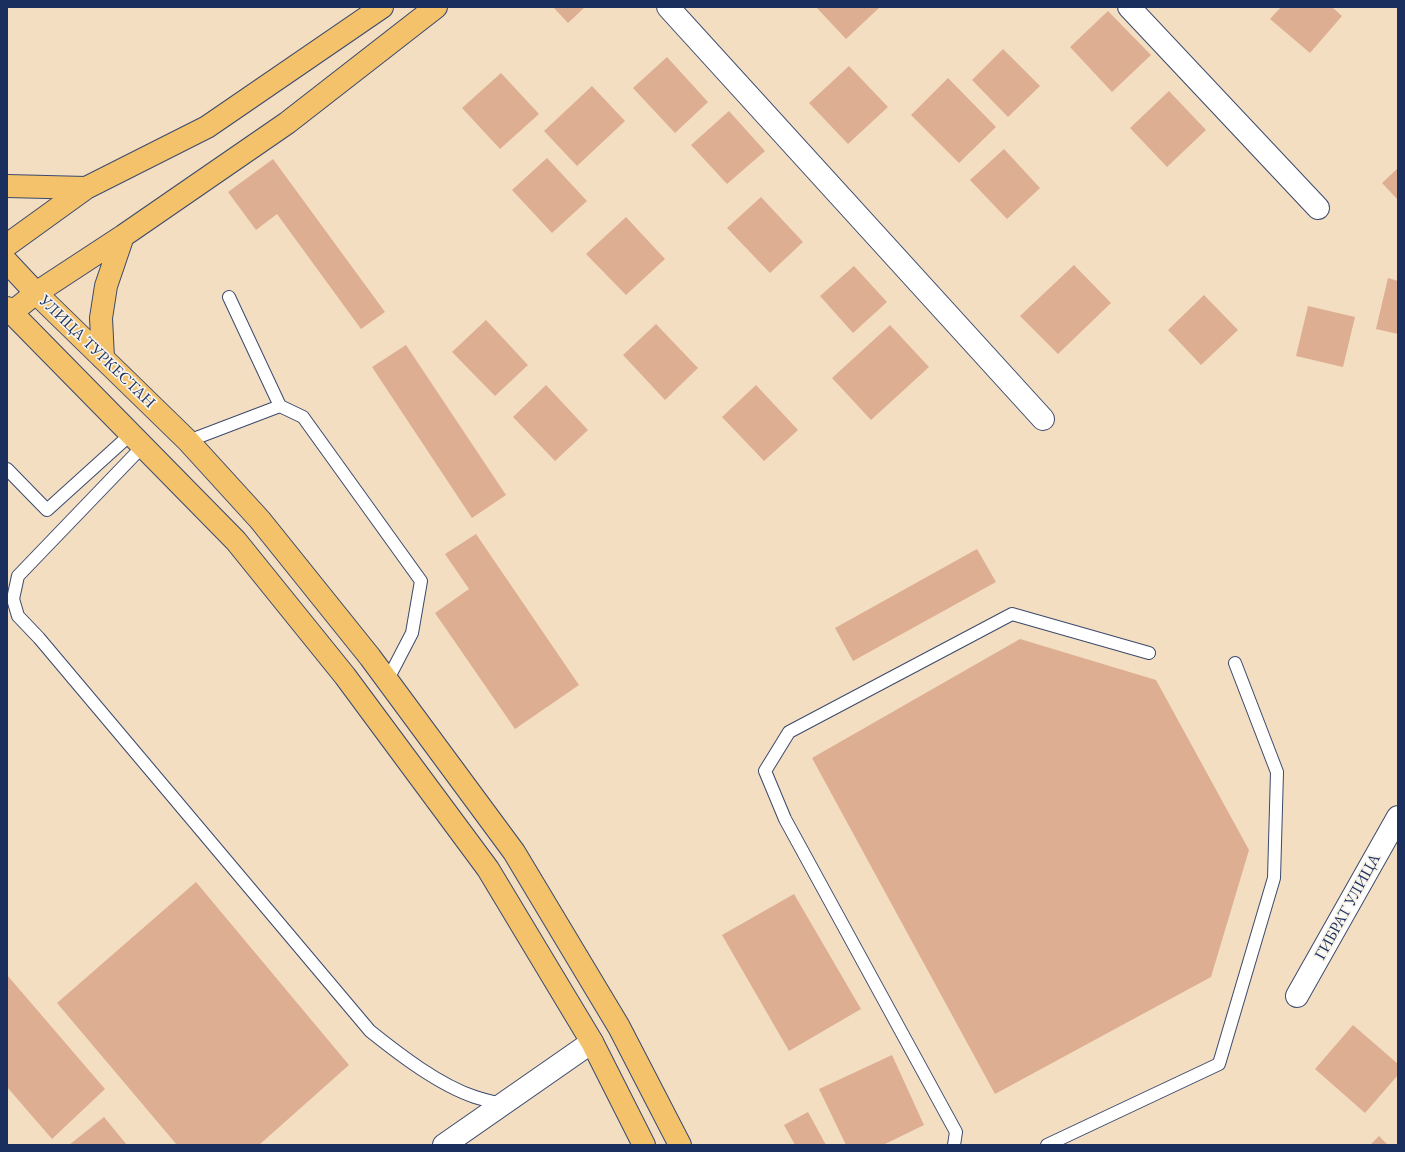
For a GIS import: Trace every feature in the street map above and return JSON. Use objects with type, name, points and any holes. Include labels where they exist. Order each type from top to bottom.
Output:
[{"type":"main road","points":[[7,245],[86,188],[208,127],[382,7]]},
{"type":"main road","points":[[436,7],[286,123],[123,236],[9,311],[236,541],[345,676],[488,869],[592,1042],[644,1145]]},
{"type":"main road","points":[[7,186],[86,188]]},
{"type":"main road","points":[[103,358],[101,318],[106,286],[123,236]]},
{"type":"main road","name":"УЛИЦА ТУРКЕСТАН","points":[[7,262],[36,293],[188,441],[260,520],[387,681],[514,852],[619,1027],[680,1145]]},
{"type":"street","points":[[668,7],[1043,419]]},
{"type":"street","points":[[1129,7],[1318,208]]},
{"type":"street","name":"ГИБРАТ УЛИЦА","points":[[1297,996],[1398,817]]},
{"type":"street","points":[[444,1145],[592,1042]]},
{"type":"lane","points":[[229,297],[280,406],[303,416],[421,582],[412,633],[387,681]]},
{"type":"lane","points":[[188,441],[280,406]]},
{"type":"lane","points":[[7,469],[47,510],[137,440]]},
{"type":"lane","points":[[137,440],[18,576],[13,600],[18,616],[39,638],[370,1031],[399,1054],[449,1085],[474,1096],[502,1104]]},
{"type":"lane","points":[[954,1145],[956,1132],[785,819],[765,771],[789,732],[1012,614],[1149,653]]},
{"type":"lane","points":[[1047,1145],[1219,1064],[1274,878],[1277,772],[1236,663]]},
{"type":"building","points":[[553,7],[585,7],[568,23]]},
{"type":"building","points":[[816,7],[880,7],[846,39]]},
{"type":"building","points":[[1281,7],[1332,7],[1342,16],[1310,53],[1270,19]]},
{"type":"building","points":[[1108,11],[1151,55],[1112,92],[1070,47]]},
{"type":"building","points":[[1003,49],[1040,86],[1008,117],[972,80]]},
{"type":"building","points":[[667,57],[708,102],[675,133],[633,88]]},
{"type":"building","points":[[849,66],[888,107],[848,144],[809,103]]},
{"type":"building","points":[[501,73],[539,114],[500,149],[462,108]]},
{"type":"building","points":[[948,78],[996,127],[959,163],[911,115]]},
{"type":"building","points":[[592,86],[625,121],[577,166],[544,131]]},
{"type":"building","points":[[1169,91],[1206,130],[1167,167],[1130,128]]},
{"type":"building","points":[[729,111],[765,151],[727,184],[691,145]]},
{"type":"building","points":[[1004,149],[1040,188],[1007,219],[970,180]]},
{"type":"building","points":[[547,158],[587,201],[552,233],[512,190]]},
{"type":"building","points":[[273,159],[385,312],[361,329],[277,214],[256,230],[228,192]]},
{"type":"building","points":[[1398,168],[1398,200],[1382,183]]},
{"type":"building","points":[[761,197],[803,242],[770,273],[727,228]]},
{"type":"building","points":[[626,217],[665,259],[626,295],[586,254]]},
{"type":"building","points":[[1074,265],[1111,303],[1058,354],[1020,316]]},
{"type":"building","points":[[854,266],[887,302],[853,333],[820,296]]},
{"type":"building","points":[[1388,278],[1398,281],[1398,334],[1376,329]]},
{"type":"building","points":[[1204,295],[1238,330],[1201,365],[1168,330]]},
{"type":"building","points":[[1308,306],[1355,317],[1343,367],[1296,356]]},
{"type":"building","points":[[486,320],[528,365],[495,396],[452,352]]},
{"type":"building","points":[[656,324],[698,368],[665,400],[623,355]]},
{"type":"building","points":[[890,325],[929,367],[871,420],[832,378]]},
{"type":"building","points":[[406,345],[506,495],[472,518],[372,367]]},
{"type":"building","points":[[546,385],[588,430],[555,461],[513,417]]},
{"type":"building","points":[[756,385],[798,430],[764,461],[722,417]]},
{"type":"building","points":[[476,534],[579,685],[515,729],[435,613],[469,589],[445,554]]},
{"type":"building","points":[[977,549],[996,582],[853,661],[835,628]]},
{"type":"building","points":[[1020,639],[1156,680],[1249,850],[1211,977],[995,1094],[812,758]]},
{"type":"building","points":[[196,882],[349,1065],[259,1145],[177,1145],[57,1003]]},
{"type":"building","points":[[794,894],[861,1009],[789,1051],[722,935]]},
{"type":"building","points":[[7,975],[105,1089],[52,1139],[7,1087]]},
{"type":"building","points":[[1353,1025],[1398,1064],[1398,1075],[1365,1113],[1315,1069]]},
{"type":"building","points":[[892,1055],[924,1125],[883,1145],[846,1145],[819,1089]]},
{"type":"building","points":[[808,1112],[826,1145],[795,1145],[784,1125]]},
{"type":"building","points":[[104,1117],[127,1145],[69,1145]]},
{"type":"building","points":[[1379,1136],[1388,1145],[1370,1145]]}]
